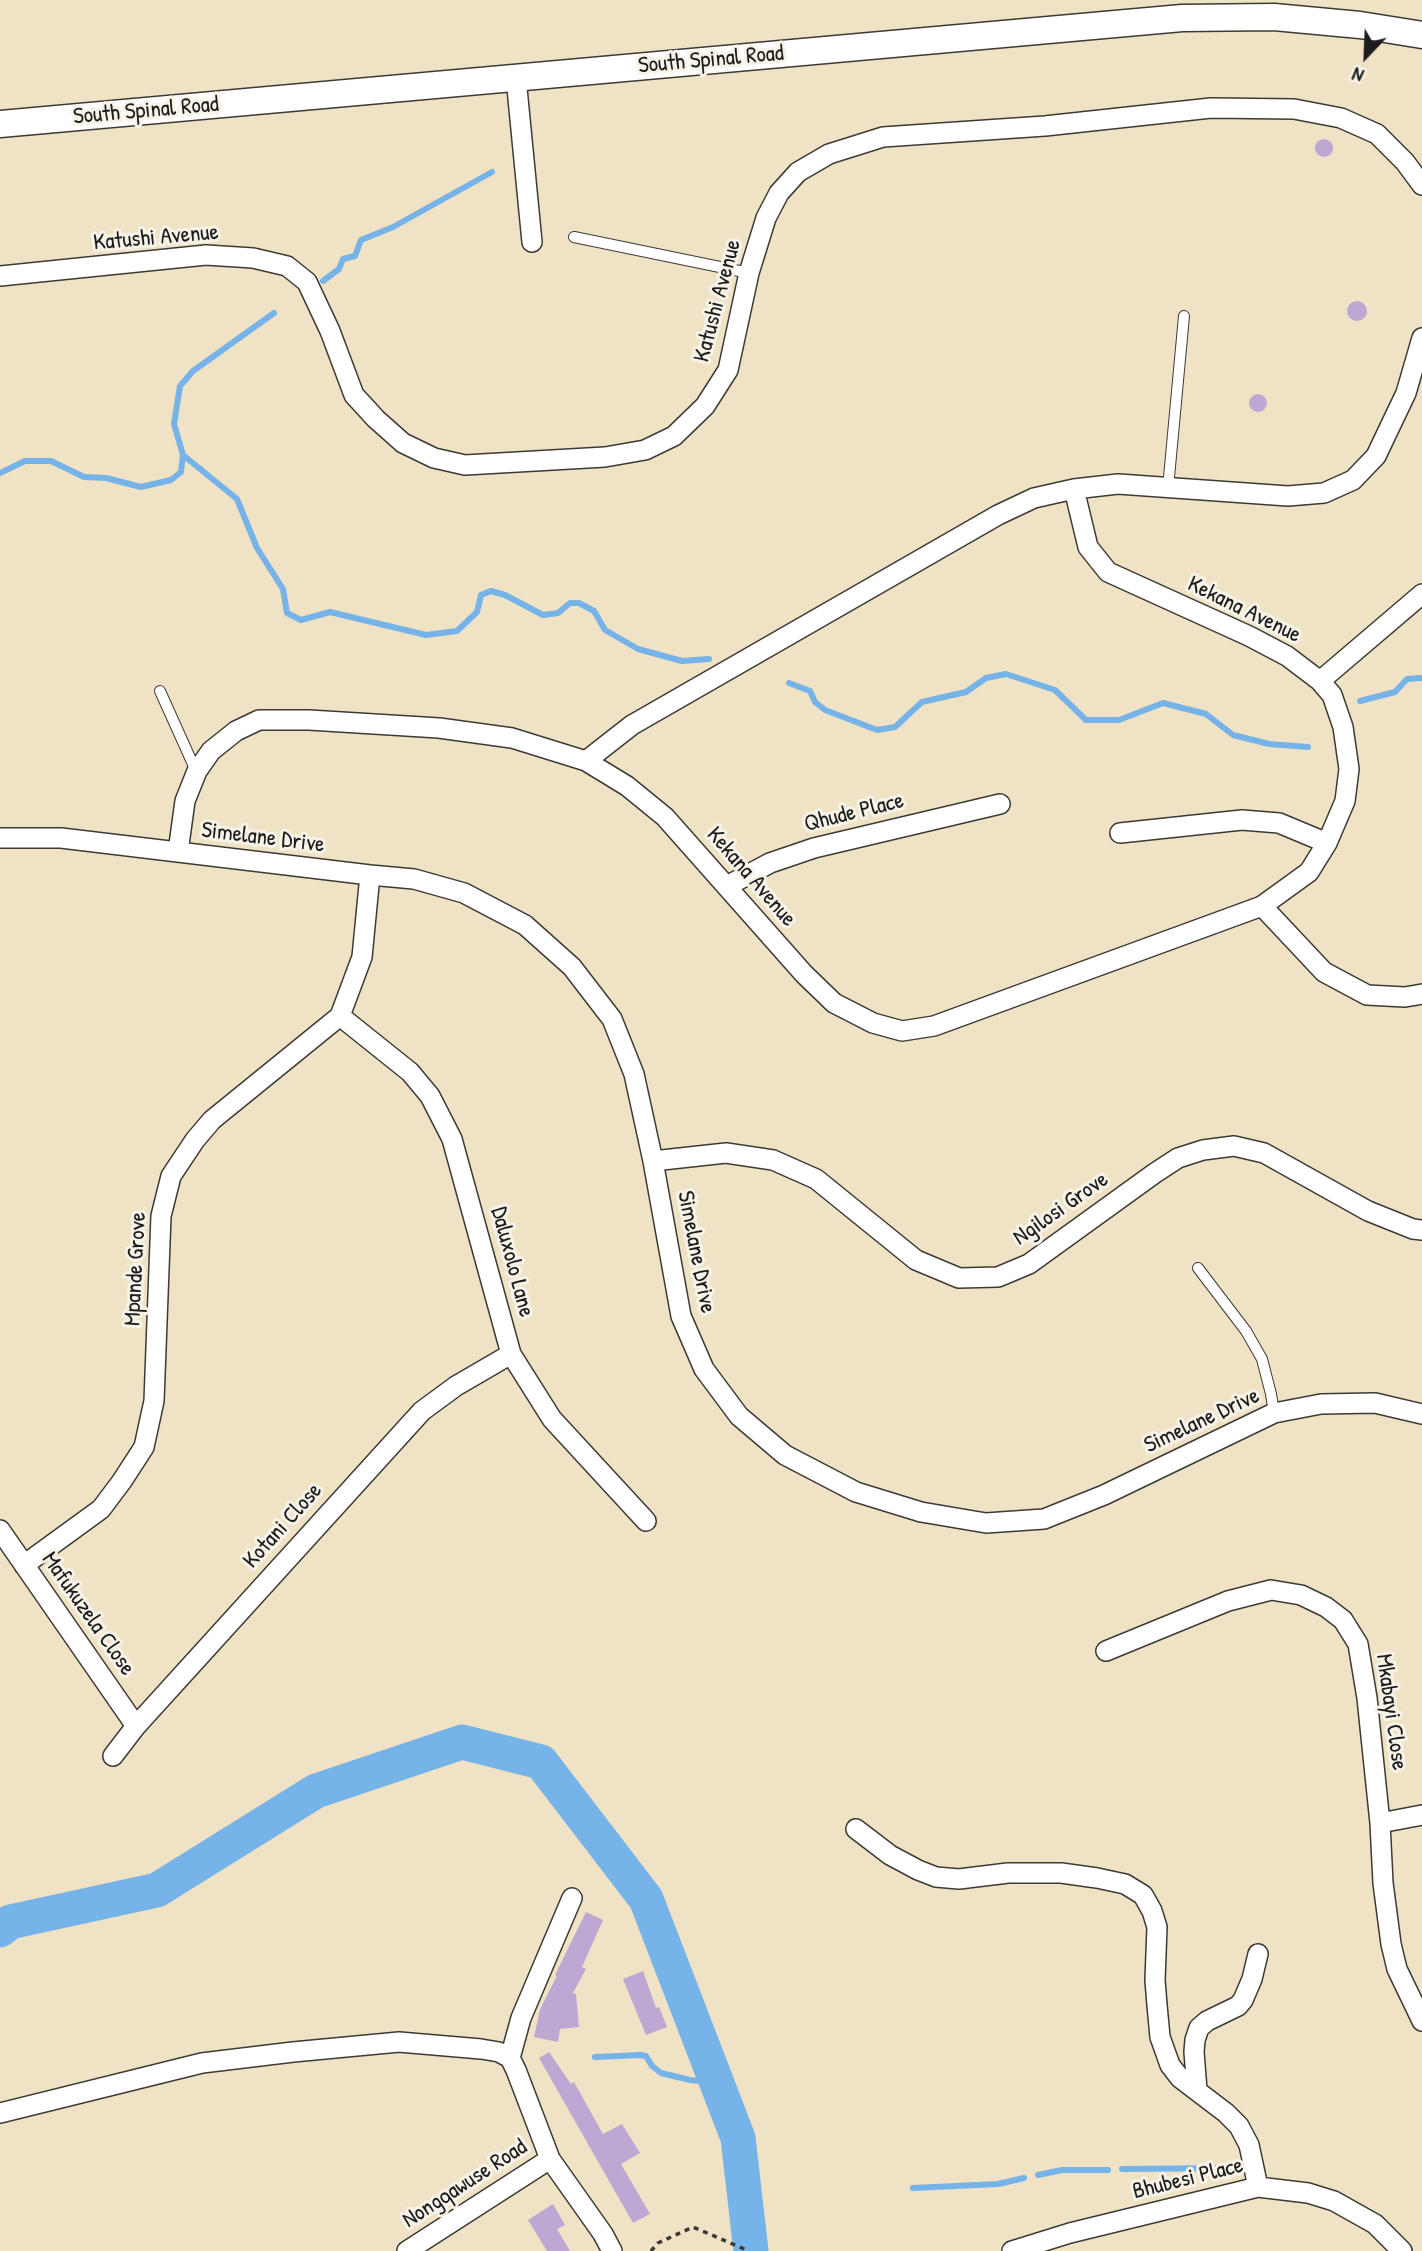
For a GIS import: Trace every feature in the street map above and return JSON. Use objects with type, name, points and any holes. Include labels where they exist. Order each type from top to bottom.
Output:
[{"type":"street","name":"South Spinal Road","points":[[0,124],[1182,19],[1274,17],[1360,25],[1422,35]]},
{"type":"street","points":[[516,78],[532,242]]},
{"type":"street","name":"Katushi Avenue","points":[[0,276],[206,255],[253,257],[287,266],[307,282],[330,331],[354,395],[403,443],[434,458],[465,465],[605,457],[645,450],[674,436],[705,406],[728,370],[749,274],[766,218],[779,193],[798,172],[828,154],[883,136],[1045,126],[1211,108],[1294,109],[1341,118],[1377,134],[1405,162],[1422,185]]},
{"type":"street","points":[[586,761],[632,725],[998,515],[1034,498],[1074,489],[1118,484],[1288,496],[1324,494],[1353,480],[1376,456],[1406,393],[1422,338]]},
{"type":"street","name":"Kekana Avenue","points":[[178,852],[185,801],[197,771],[211,751],[236,731],[260,720],[309,720],[439,728],[512,738],[586,761],[628,786],[665,817],[804,974],[834,1003],[873,1023],[902,1031],[934,1026],[1262,906],[1309,872],[1327,843],[1345,801],[1349,769],[1343,727],[1332,695],[1320,681],[1287,656],[1108,572],[1088,547],[1074,489]]},
{"type":"street","points":[[1320,681],[1422,594]]},
{"type":"street","name":"Qhude Place","points":[[726,886],[770,863],[814,848],[1000,804]]},
{"type":"street","points":[[1120,833],[1242,820],[1279,823],[1327,843]]},
{"type":"street","name":"Simelane Drive","points":[[0,838],[61,838],[414,879],[464,893],[525,925],[572,967],[612,1019],[634,1074],[681,1316],[704,1369],[739,1416],[785,1455],[856,1492],[921,1512],[986,1523],[1044,1520],[1104,1495],[1274,1413],[1321,1404],[1375,1403],[1422,1414]]},
{"type":"street","points":[[340,1016],[362,957],[370,876]]},
{"type":"street","points":[[1262,906],[1324,972],[1367,995],[1405,997],[1422,994]]},
{"type":"street","name":"Daluxolo Lane","points":[[340,1016],[410,1072],[430,1096],[452,1139],[511,1354],[552,1419],[646,1521]]},
{"type":"street","name":"Mpande Grove","points":[[24,1565],[101,1509],[144,1447],[155,1401],[161,1216],[172,1177],[194,1140],[212,1119],[340,1016]]},
{"type":"street","name":"Ngilosi Grove","points":[[653,1161],[726,1153],[774,1160],[816,1180],[916,1260],[959,1278],[998,1277],[1029,1264],[1178,1158],[1203,1150],[1234,1146],[1264,1153],[1368,1211],[1422,1230]]},
{"type":"street","name":"Kotani Close","points":[[113,1756],[136,1726],[422,1411],[456,1386],[511,1354]]},
{"type":"street","name":"Mafukuzela Close","points":[[0,1531],[136,1726]]},
{"type":"street","name":"Mkabayi Close","points":[[1106,1651],[1228,1601],[1271,1590],[1301,1595],[1326,1607],[1343,1620],[1357,1644],[1367,1698],[1391,1944],[1397,1969],[1422,2021]]},
{"type":"street","points":[[1380,1823],[1422,1815]]},
{"type":"street","points":[[856,1829],[890,1855],[936,1877],[959,1879],[1009,1873],[1061,1873],[1125,1884],[1143,1895],[1157,1927],[1155,1980],[1160,2037],[1170,2065],[1180,2078],[1239,2126],[1249,2145],[1258,2187]]},
{"type":"street","points":[[513,2064],[521,2018],[572,1898]]},
{"type":"street","points":[[1198,2090],[1194,2052],[1199,2028],[1207,2021],[1238,2006],[1243,2000],[1258,1954]]},
{"type":"street","points":[[0,2113],[202,2063],[293,2052],[398,2042],[499,2052],[513,2064]]},
{"type":"street","name":"Nongqawuse Road","points":[[513,2064],[550,2159],[612,2251]]},
{"type":"street","name":"Nongqawuse Road","points":[[417,2248],[550,2159]]},
{"type":"street","name":"Bhubesi Place","points":[[1012,2251],[1072,2242],[1258,2187],[1308,2193],[1334,2201],[1375,2224],[1402,2251]]},
{"type":"lane","points":[[574,237],[749,274]]},
{"type":"lane","points":[[1168,488],[1184,316]]},
{"type":"lane","points":[[160,691],[197,771]]},
{"type":"lane","points":[[1198,1268],[1247,1331],[1262,1359],[1274,1413]]},
{"type":"path","points":[[651,2251],[658,2243],[693,2227],[749,2251]]},
{"type":"building","points":[[1320,139],[1328,139],[1333,148],[1331,155],[1320,157],[1315,152],[1315,144]]},
{"type":"building","points":[[1357,301],[1364,304],[1367,311],[1364,318],[1357,321],[1350,318],[1347,311],[1350,304]]},
{"type":"building","points":[[1254,394],[1262,394],[1267,403],[1265,410],[1254,412],[1249,407],[1249,399]]},
{"type":"building","points":[[586,1912],[603,1920],[582,1967],[586,1969],[573,1993],[576,1994],[579,2027],[560,2029],[558,2042],[534,2037],[540,2009]]},
{"type":"building","points":[[643,1971],[656,2008],[659,2007],[667,2027],[646,2035],[623,1979]]},
{"type":"building","points":[[549,2052],[571,2084],[574,2082],[603,2134],[622,2124],[640,2153],[621,2164],[650,2214],[633,2223],[539,2058]]},
{"type":"building","points":[[553,2204],[565,2225],[557,2229],[570,2251],[547,2251],[528,2220]]},
{"type":"waterway","points":[[323,281],[339,269],[343,259],[355,256],[361,240],[393,227],[492,172]]},
{"type":"waterway","points":[[0,473],[25,461],[51,461],[84,477],[106,478],[141,487],[171,480],[181,472],[183,455],[174,424],[180,386],[193,371],[274,313]]},
{"type":"waterway","points":[[183,455],[237,499],[257,548],[283,589],[287,613],[301,620],[330,612],[426,635],[457,631],[477,612],[481,595],[491,591],[505,595],[543,615],[558,613],[570,603],[579,603],[594,611],[605,630],[638,649],[682,661],[709,659]]},
{"type":"waterway","points":[[789,683],[810,691],[815,702],[825,710],[877,730],[895,727],[922,702],[966,692],[986,678],[1006,674],[1055,690],[1086,720],[1119,720],[1163,703],[1206,714],[1233,735],[1269,744],[1308,747]]},
{"type":"waterway","points":[[1360,701],[1395,692],[1407,679],[1422,678]]},
{"type":"waterway","points":[[0,1930],[10,1922],[157,1890],[316,1791],[462,1742],[541,1762],[646,1899],[738,2138],[751,2251]]},
{"type":"waterway","points":[[595,2057],[646,2056],[652,2066],[661,2073],[717,2083]]},
{"type":"waterway","points":[[1122,2169],[1234,2168]]},
{"type":"waterway","points":[[1038,2175],[1062,2170],[1108,2170]]},
{"type":"waterway","points":[[913,2188],[998,2184],[1024,2178]]}]
